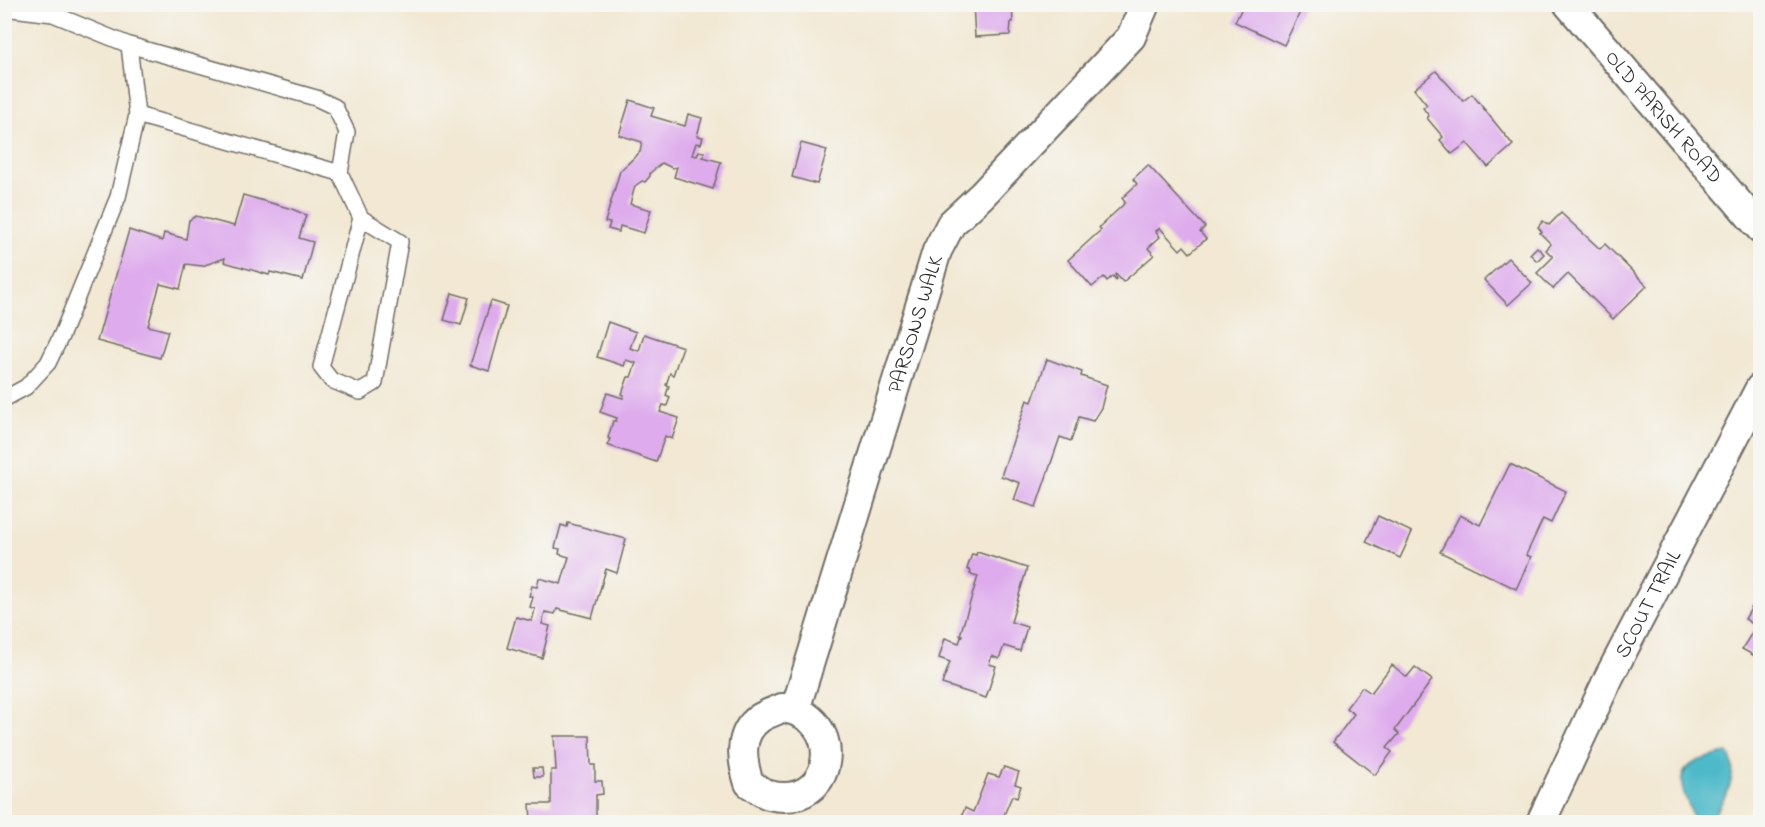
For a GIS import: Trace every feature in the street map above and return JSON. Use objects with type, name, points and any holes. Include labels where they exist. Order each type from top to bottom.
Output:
[{"type":"street","name":"PARSONS WALK","points":[[795,710],[937,251],[951,224],[982,195],[1131,37],[1145,4]]},
{"type":"street","name":"OLD PARISH ROAD","points":[[1568,4],[1761,228]]},
{"type":"street","name":"SCOUT TRAIL","points":[[1541,822],[1610,675],[1761,388]]},
{"type":"lane","points":[[4,8],[53,15],[129,45],[316,98],[335,107],[347,132],[340,173],[361,218],[400,242],[375,382],[360,392],[331,380],[321,367],[361,218]]},
{"type":"lane","points":[[4,399],[26,387],[48,363],[118,197],[138,115],[129,45]]},
{"type":"lane","points":[[138,115],[340,173]]},
{"type":"water","points":[[1728,753],[1733,771],[1724,798],[1709,822],[1694,822],[1683,790],[1684,773],[1695,762]]},
{"type":"building","points":[[973,4],[1012,4],[1013,22],[1011,22],[1010,35],[975,37]]},
{"type":"building","points":[[1244,4],[1304,4],[1284,45],[1235,22]]},
{"type":"building","points":[[1436,71],[1463,101],[1472,94],[1513,145],[1488,167],[1467,143],[1452,154],[1440,140],[1443,137],[1427,118],[1429,116],[1423,108],[1427,105],[1414,89]]},
{"type":"building","points":[[630,100],[654,108],[651,116],[685,126],[688,114],[702,118],[697,136],[703,137],[701,144],[696,143],[692,155],[697,156],[699,151],[704,152],[703,157],[721,162],[713,189],[674,177],[677,167],[672,168],[662,163],[650,173],[645,182],[642,181],[635,186],[630,204],[651,210],[644,233],[620,226],[619,232],[608,229],[610,223],[605,222],[620,171],[640,152],[642,142],[619,135]]},
{"type":"building","points":[[801,143],[827,150],[817,184],[792,177]]},
{"type":"building","points":[[1148,165],[1205,227],[1200,232],[1206,239],[1190,253],[1184,246],[1180,250],[1160,228],[1156,231],[1160,237],[1148,248],[1154,255],[1123,282],[1116,274],[1116,280],[1113,276],[1107,281],[1104,277],[1092,287],[1068,260],[1101,230],[1099,227],[1122,206],[1125,202],[1122,198],[1137,184],[1133,179]]},
{"type":"building","points":[[243,195],[306,215],[299,238],[313,242],[303,280],[270,272],[269,275],[224,262],[225,258],[202,266],[186,264],[180,289],[160,284],[148,326],[168,331],[160,358],[97,341],[129,230],[162,241],[164,233],[186,239],[189,220],[196,216],[234,226]]},
{"type":"building","points":[[1561,213],[1600,249],[1605,244],[1647,286],[1613,319],[1568,274],[1553,289],[1537,273],[1553,257],[1546,250],[1551,244],[1540,233],[1542,232],[1538,227],[1543,221],[1549,225]]},
{"type":"building","points":[[1537,247],[1544,254],[1537,261],[1530,254]]},
{"type":"building","points":[[1508,258],[1532,283],[1508,305],[1484,280]]},
{"type":"building","points":[[452,293],[469,298],[461,325],[444,320]]},
{"type":"building","points":[[491,301],[507,306],[489,371],[470,365]]},
{"type":"building","points":[[608,322],[636,332],[630,348],[639,351],[644,334],[683,347],[673,375],[670,373],[666,385],[669,386],[666,395],[670,397],[667,406],[663,405],[660,412],[679,418],[672,439],[665,436],[656,462],[607,445],[613,421],[617,418],[600,412],[607,393],[623,398],[622,394],[628,377],[631,377],[636,363],[626,360],[624,366],[597,357]]},
{"type":"building","points":[[1047,359],[1082,372],[1081,376],[1107,385],[1101,408],[1093,421],[1079,417],[1071,441],[1060,437],[1036,507],[1014,500],[1020,483],[1001,476],[1027,400],[1032,402]]},
{"type":"building","points":[[1510,464],[1566,491],[1551,523],[1543,519],[1526,555],[1531,557],[1516,589],[1440,552],[1460,515],[1480,525]]},
{"type":"building","points":[[1378,516],[1412,532],[1400,558],[1366,542]]},
{"type":"building","points":[[568,523],[626,539],[617,573],[606,569],[592,618],[557,609],[555,614],[545,612],[542,624],[550,626],[542,658],[507,648],[516,617],[532,621],[535,609],[530,607],[533,597],[529,596],[532,586],[537,587],[539,578],[561,584],[569,557],[559,554],[560,549],[555,548],[561,525],[567,527]]},
{"type":"building","points":[[977,552],[1027,568],[1011,622],[1027,627],[1020,651],[1004,646],[999,659],[992,656],[989,664],[996,666],[986,698],[942,684],[950,662],[939,658],[945,638],[959,643],[962,635],[960,635],[978,576],[970,574],[971,571],[967,569],[972,554],[976,555]]},
{"type":"building","points":[[1760,585],[1760,659],[1742,649],[1756,626],[1745,619],[1759,595],[1755,594]]},
{"type":"building","points":[[1392,665],[1407,677],[1415,667],[1432,680],[1395,730],[1399,734],[1387,748],[1392,752],[1375,775],[1333,742],[1354,714],[1346,708],[1362,687],[1371,693]]},
{"type":"building","points":[[554,736],[590,736],[591,765],[595,765],[595,781],[602,781],[603,794],[596,795],[596,822],[531,822],[530,804],[551,804],[551,770],[556,770]]},
{"type":"building","points":[[1004,767],[1019,772],[1015,784],[1021,786],[1017,798],[1012,796],[1001,822],[959,822],[965,808],[973,812],[988,774],[999,777]]},
{"type":"building","points":[[533,768],[542,768],[543,777],[534,777]]}]
